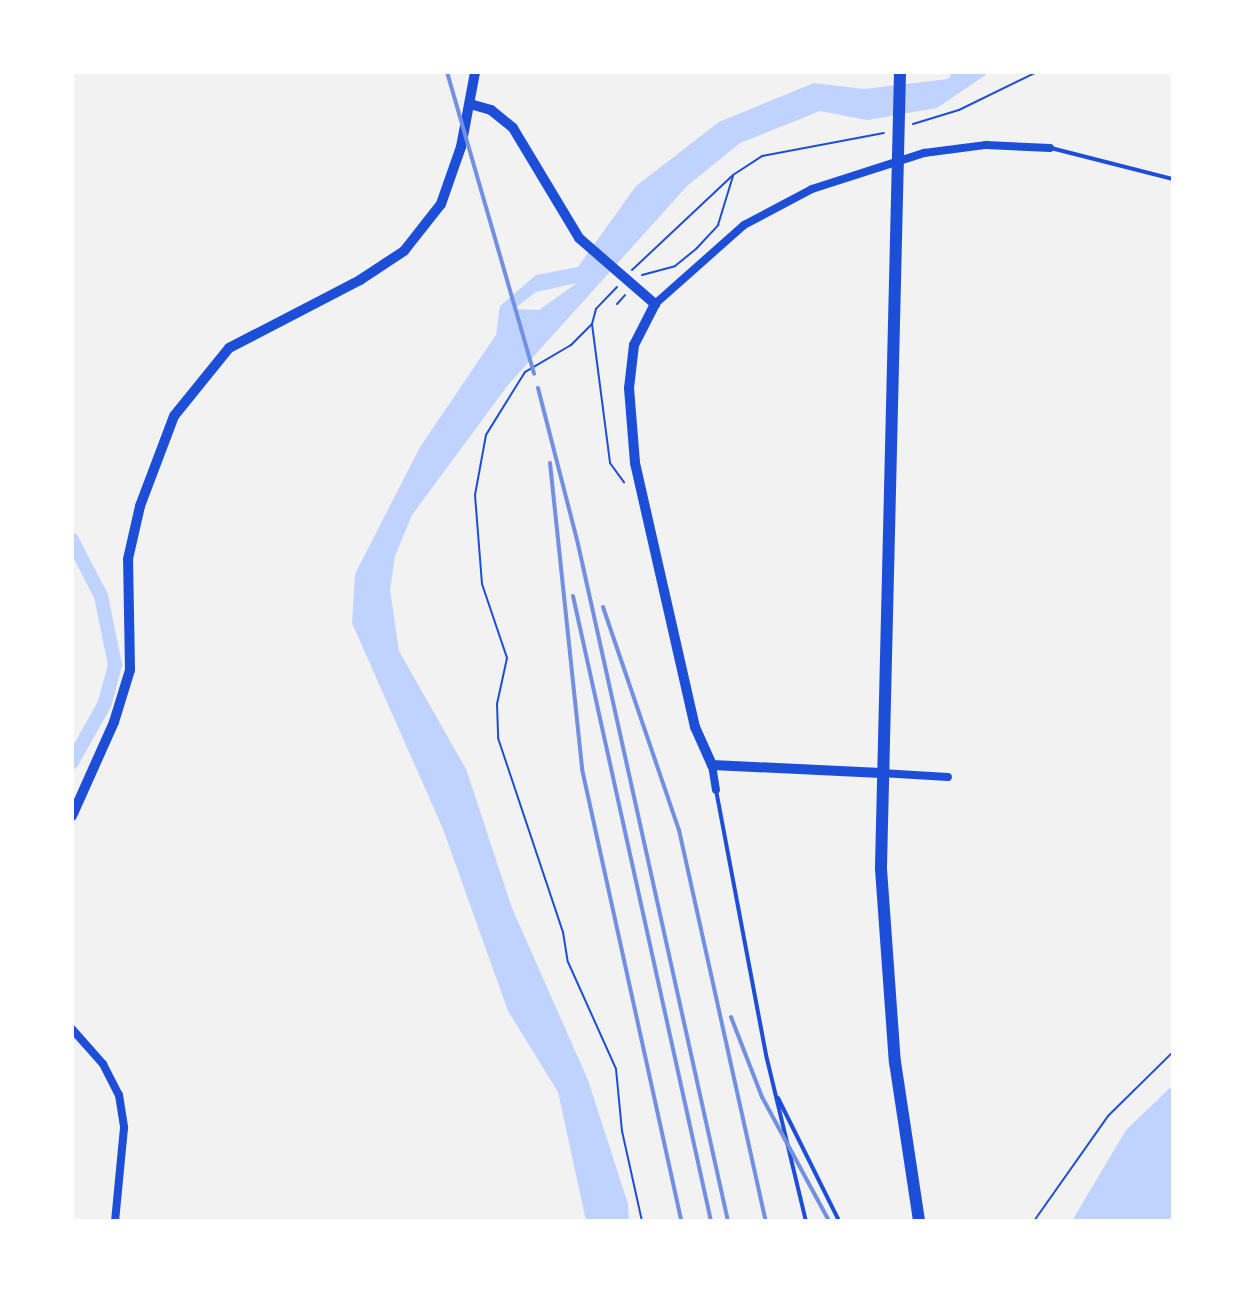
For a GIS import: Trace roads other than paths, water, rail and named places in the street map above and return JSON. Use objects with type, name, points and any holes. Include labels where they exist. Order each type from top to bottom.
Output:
[{"type":"main road","points":[[900,72],[881,773],[885,976],[919,1221]]},
{"type":"main road","points":[[917,1195],[928,1221]]},
{"type":"street","points":[[72,816],[114,722],[130,670],[128,559],[140,506],[174,416],[229,348],[360,280],[404,251],[441,204],[470,104],[475,72]]},
{"type":"street","points":[[470,104],[491,110],[513,128],[579,238],[655,304]]},
{"type":"street","points":[[716,790],[712,765],[695,727],[635,463],[629,388],[634,345],[655,304],[744,225],[855,172],[924,153],[986,145],[1050,148]]},
{"type":"street","points":[[712,765],[948,777]]},
{"type":"street","points":[[72,1029],[103,1064],[119,1095],[124,1128],[115,1221]]},
{"type":"lane","points":[[1050,148],[1173,179]]},
{"type":"lane","points":[[716,790],[773,1090],[806,1221]]},
{"type":"lane","points":[[773,1090],[839,1221]]},
{"type":"water","points":[[953,72],[990,72],[937,108],[867,120],[820,111],[740,143],[687,186],[508,385],[412,515],[395,556],[390,590],[399,651],[466,769],[512,908],[588,1080],[628,1204],[629,1221],[586,1221],[558,1092],[508,1011],[443,829],[352,623],[355,574],[420,447],[496,335],[500,306],[536,275],[578,267],[636,186],[719,122],[814,83],[864,89],[948,79]],"holes":[[[577,283],[539,310],[514,309],[536,292]]]},
{"type":"water","points":[[1173,1085],[1173,1221],[1072,1221],[1126,1130]]},
{"type":"waterway","points":[[72,540],[101,596],[115,665],[105,703],[72,762]]},
{"type":"railway","points":[[447,72],[534,374]]},
{"type":"railway","points":[[538,388],[578,544],[728,1221]]},
{"type":"railway","points":[[550,463],[582,769],[681,1221]]},
{"type":"railway","points":[[573,596],[711,1221]]},
{"type":"railway","points":[[603,607],[679,830],[766,1221]]},
{"type":"railway","points":[[731,1017],[762,1097],[829,1221]]}]
